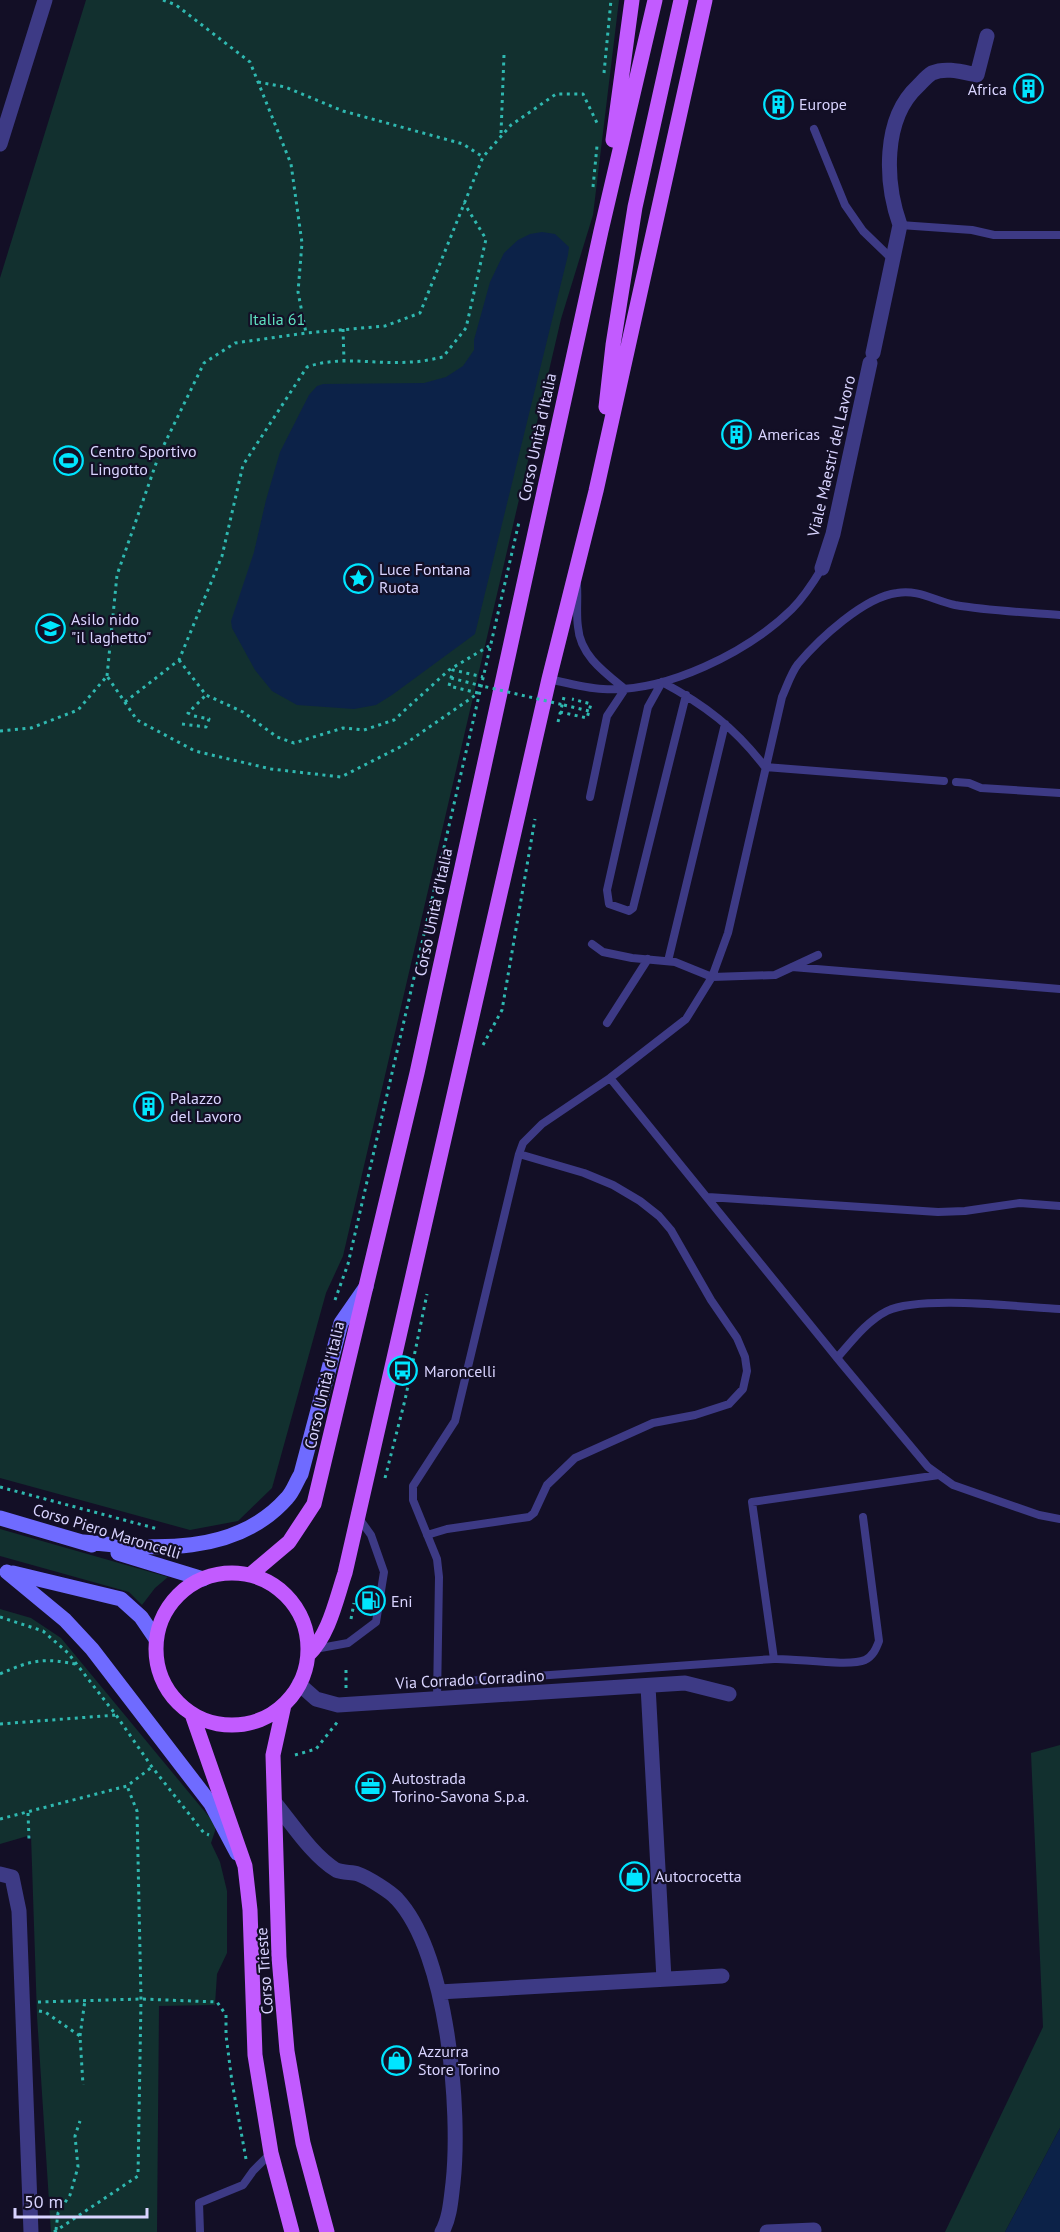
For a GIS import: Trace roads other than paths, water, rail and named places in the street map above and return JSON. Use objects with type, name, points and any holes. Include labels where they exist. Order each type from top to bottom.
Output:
[{"type":"main road","name":"Corso Unità d'Italia","points":[[601,231],[632,0]]},
{"type":"main road","name":"Corso Unità d'Italia","points":[[250,1575],[290,1542],[314,1504],[417,1073],[601,231],[654,0]]},
{"type":"main road","points":[[596,491],[613,345],[635,207],[681,0]]},
{"type":"main road","points":[[311,1652],[302,1619],[292,1602],[282,1591],[268,1582],[250,1575],[224,1573],[203,1579],[180,1594],[169,1607],[159,1626],[156,1639],[156,1661],[162,1679],[171,1695],[192,1714],[224,1725],[254,1722],[284,1705],[300,1684],[311,1652],[324,1632],[345,1573],[549,679],[596,491],[705,0]]},
{"type":"main road","points":[[83,1542],[144,1548],[188,1546],[232,1537],[263,1521],[288,1497],[301,1474],[340,1323],[366,1287]]},
{"type":"main road","name":"Corso Piero Maroncelli","points":[[0,1518],[203,1579]]},
{"type":"main road","points":[[4,1571],[121,1599],[141,1617],[156,1639]]},
{"type":"main road","points":[[4,1571],[65,1620],[92,1649],[211,1804],[245,1866]]},
{"type":"main road","name":"Corso Trieste","points":[[284,1705],[273,1755],[279,1958],[287,2050],[303,2143],[327,2232]]},
{"type":"main road","name":"Corso Trieste","points":[[192,1714],[245,1866],[250,1910],[255,2055],[271,2153],[292,2232]]},
{"type":"street","points":[[0,144],[45,0]]},
{"type":"street","name":"Viale Maestri del Lavoro","points":[[822,568],[833,534],[900,225],[893,204],[889,161],[901,110],[912,92],[931,74],[952,69],[977,75],[987,36]]},
{"type":"street","name":"Via Corrado Corradino","points":[[300,1684],[316,1699],[338,1705],[685,1683],[729,1694]]},
{"type":"street","points":[[648,1686],[664,1979]]},
{"type":"street","points":[[275,1803],[317,1854],[338,1871],[360,1875],[396,1897],[411,1917],[430,1959],[439,1992],[456,2120],[456,2163],[451,2203],[442,2232]]},
{"type":"street","points":[[6,1876],[19,1911],[28,2005],[31,2232]]},
{"type":"street","points":[[439,1992],[722,1976]]},
{"type":"street","points":[[767,2232],[814,2230]]},
{"type":"lane","points":[[814,129],[845,205],[863,231],[893,260]]},
{"type":"lane","points":[[900,225],[972,230],[994,235],[1060,235]]},
{"type":"lane","name":"Viale Maestri del Lavoro","points":[[549,679],[604,689],[625,689],[682,677],[710,664],[778,622],[804,596],[822,568]]},
{"type":"lane","points":[[576,570],[578,631],[582,645],[592,660],[625,689],[607,716],[590,797]]},
{"type":"lane","points":[[437,1699],[439,1577],[437,1559],[413,1500],[413,1486],[455,1421],[519,1154],[523,1143],[542,1125],[610,1078],[686,1019],[712,977],[728,933],[782,697],[796,665],[823,638],[853,614],[877,599],[897,593],[915,592],[954,605],[1060,615]]},
{"type":"lane","points":[[686,695],[633,908],[629,911],[617,908],[609,904],[607,890],[648,707],[662,682],[686,695],[704,706],[725,724],[765,767],[944,781]]},
{"type":"lane","points":[[668,961],[725,724]]},
{"type":"lane","points":[[956,782],[969,783],[981,788],[1060,792]]},
{"type":"lane","points":[[592,944],[603,952],[675,962],[712,977],[775,975],[818,955]]},
{"type":"lane","points":[[607,1023],[648,959]]},
{"type":"lane","points":[[792,967],[1060,989]]},
{"type":"lane","points":[[610,1078],[928,1467],[953,1485],[1039,1515],[1060,1519]]},
{"type":"lane","points":[[427,1535],[447,1529],[529,1518],[534,1513],[547,1485],[575,1458],[653,1423],[695,1415],[729,1404],[743,1389],[747,1371],[745,1357],[737,1338],[711,1300],[671,1230],[659,1216],[640,1201],[613,1185],[584,1173],[519,1154]]},
{"type":"lane","points":[[708,1197],[938,1212],[965,1211],[1020,1203],[1060,1206]]},
{"type":"lane","points":[[837,1358],[864,1328],[885,1312],[903,1305],[950,1304],[1060,1310]]},
{"type":"lane","points":[[774,1659],[752,1502],[939,1475]]},
{"type":"lane","points":[[438,1683],[774,1659],[793,1658],[847,1663],[863,1660],[874,1653],[879,1641],[862,1517]]},
{"type":"lane","points":[[311,1652],[348,1643],[376,1622],[384,1572],[370,1534],[358,1518]]},
{"type":"lane","points":[[200,2232],[199,2203],[243,2185],[271,2153]]},
{"type":"water","points":[[542,232],[555,234],[569,247],[568,255],[475,634],[376,705],[354,709],[297,705],[272,691],[255,670],[232,628],[231,621],[254,552],[280,452],[309,395],[317,386],[323,384],[424,383],[446,377],[463,366],[474,350],[474,340],[490,282],[504,253],[518,240],[530,234]]},
{"type":"water","points":[[1060,2128],[1060,2232],[1005,2232]]},
{"type":"place","name":"Africa","points":[[1028,89]]},
{"type":"place","name":"Europe","points":[[778,104]]},
{"type":"place","name":"Americas","points":[[737,434]]},
{"type":"place","name":"Centro Sportivo Lingotto","points":[[69,460]]},
{"type":"place","name":"Luce Fontana Ruota","points":[[358,578]]},
{"type":"place","name":"Asilo nido \"il laghetto\"","points":[[50,628]]},
{"type":"place","name":"Palazzo del Lavoro","points":[[149,1107]]},
{"type":"place","name":"Maroncelli","points":[[403,1371]]},
{"type":"place","name":"Eni","points":[[370,1601]]},
{"type":"place","name":"Autostrada Torino-Savona S.p.a.","points":[[371,1787]]},
{"type":"place","name":"Autocrocetta","points":[[634,1876]]},
{"type":"place","name":"Azzurra Store Torino","points":[[397,2060]]},
{"type":"park label","name":"Italia 61","points":[[277,319]]}]
